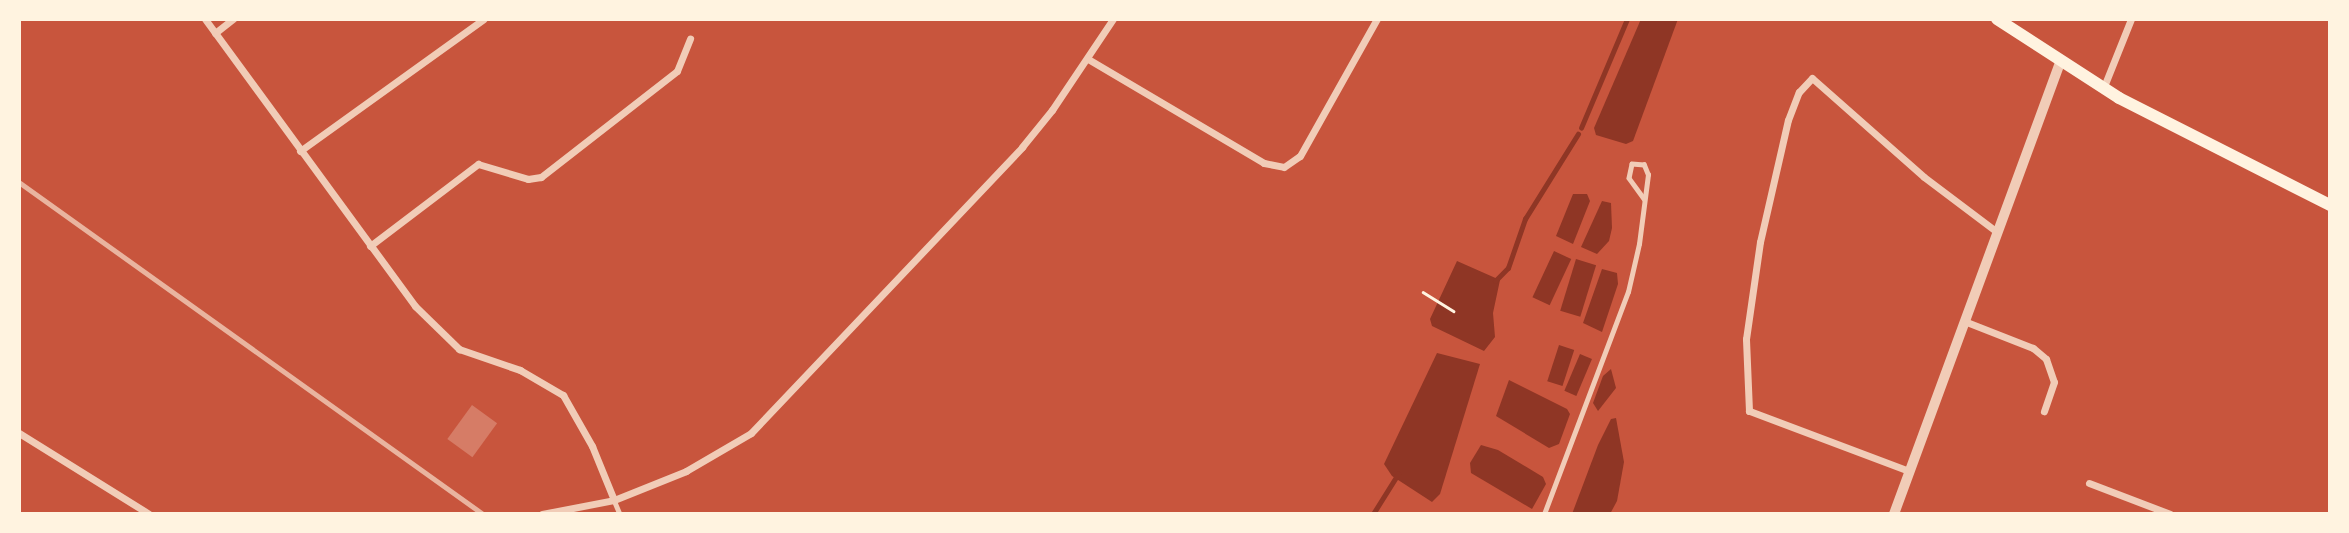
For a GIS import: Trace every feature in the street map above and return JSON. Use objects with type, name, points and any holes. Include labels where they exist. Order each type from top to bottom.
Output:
[{"type":"main road","points":[[1997,19],[2103,89],[2330,205]]},
{"type":"street","points":[[205,19],[415,306],[459,349],[520,370],[563,395],[593,446],[614,500]]},
{"type":"street","points":[[215,33],[233,19]]},
{"type":"street","points":[[300,151],[484,19]]},
{"type":"street","points":[[542,514],[614,500],[721,454],[785,402],[1022,147],[1088,59],[1113,19]]},
{"type":"street","points":[[1088,59],[1264,163],[1284,167],[1300,156],[1377,19]]},
{"type":"street","points":[[2103,89],[2132,19]]},
{"type":"street","points":[[370,246],[478,164],[528,179],[541,177],[677,71],[690,39]]},
{"type":"street","points":[[1894,514],[2060,63]]},
{"type":"street","points":[[1909,471],[1749,411],[1746,339],[1760,242],[1787,120],[1799,92],[1812,78],[1924,177],[1997,232]]},
{"type":"street","points":[[1964,321],[2033,348],[2046,359],[2054,382],[2044,411]]},
{"type":"street","points":[[19,433],[149,514]]},
{"type":"street","points":[[2089,483],[2170,514]]},
{"type":"lane","points":[[1544,514],[1628,292],[1644,199],[1648,169],[1632,164],[1629,178],[1644,199]]},
{"type":"lane","points":[[614,500],[620,514]]},
{"type":"path","points":[[1423,292],[1453,311]]},
{"type":"shaded area","points":[[1641,19],[1678,19],[1633,141],[1626,144],[1596,135],[1594,128]]},
{"type":"shaded area","points":[[1573,194],[1587,194],[1590,201],[1573,244],[1556,236]]},
{"type":"shaded area","points":[[1602,201],[1611,203],[1612,228],[1609,241],[1597,254],[1581,247]]},
{"type":"shaded area","points":[[1554,251],[1571,259],[1550,305],[1532,297]]},
{"type":"shaded area","points":[[1576,259],[1596,265],[1580,317],[1560,311]]},
{"type":"shaded area","points":[[1457,261],[1500,280],[1493,313],[1495,337],[1484,351],[1432,326],[1430,319]]},
{"type":"shaded area","points":[[1602,269],[1617,273],[1618,284],[1602,332],[1583,323]]},
{"type":"shaded area","points":[[1559,345],[1574,350],[1562,386],[1547,381]]},
{"type":"shaded area","points":[[1437,353],[1480,364],[1440,494],[1432,502],[1392,476],[1384,464]]},
{"type":"shaded area","points":[[1580,354],[1592,359],[1576,396],[1564,391]]},
{"type":"shaded area","points":[[1611,369],[1616,388],[1598,411],[1593,403],[1603,376]]},
{"type":"shaded area","points":[[1509,380],[1567,409],[1570,414],[1559,444],[1549,448],[1496,416]]},
{"type":"shaded area","points":[[1616,418],[1624,462],[1617,501],[1610,514],[1572,514],[1598,445],[1611,419]]},
{"type":"shaded area","points":[[1481,445],[1498,450],[1543,477],[1546,484],[1532,509],[1471,473],[1470,463]]},
{"type":"building","points":[[472,405],[497,423],[472,457],[447,439]]},
{"type":"waterway","points":[[1581,128],[1627,19]]},
{"type":"waterway","points":[[1495,281],[1508,268],[1525,219],[1578,134]]},
{"type":"waterway","points":[[1373,514],[1398,474]]},
{"type":"railway","points":[[19,182],[483,514]]}]
